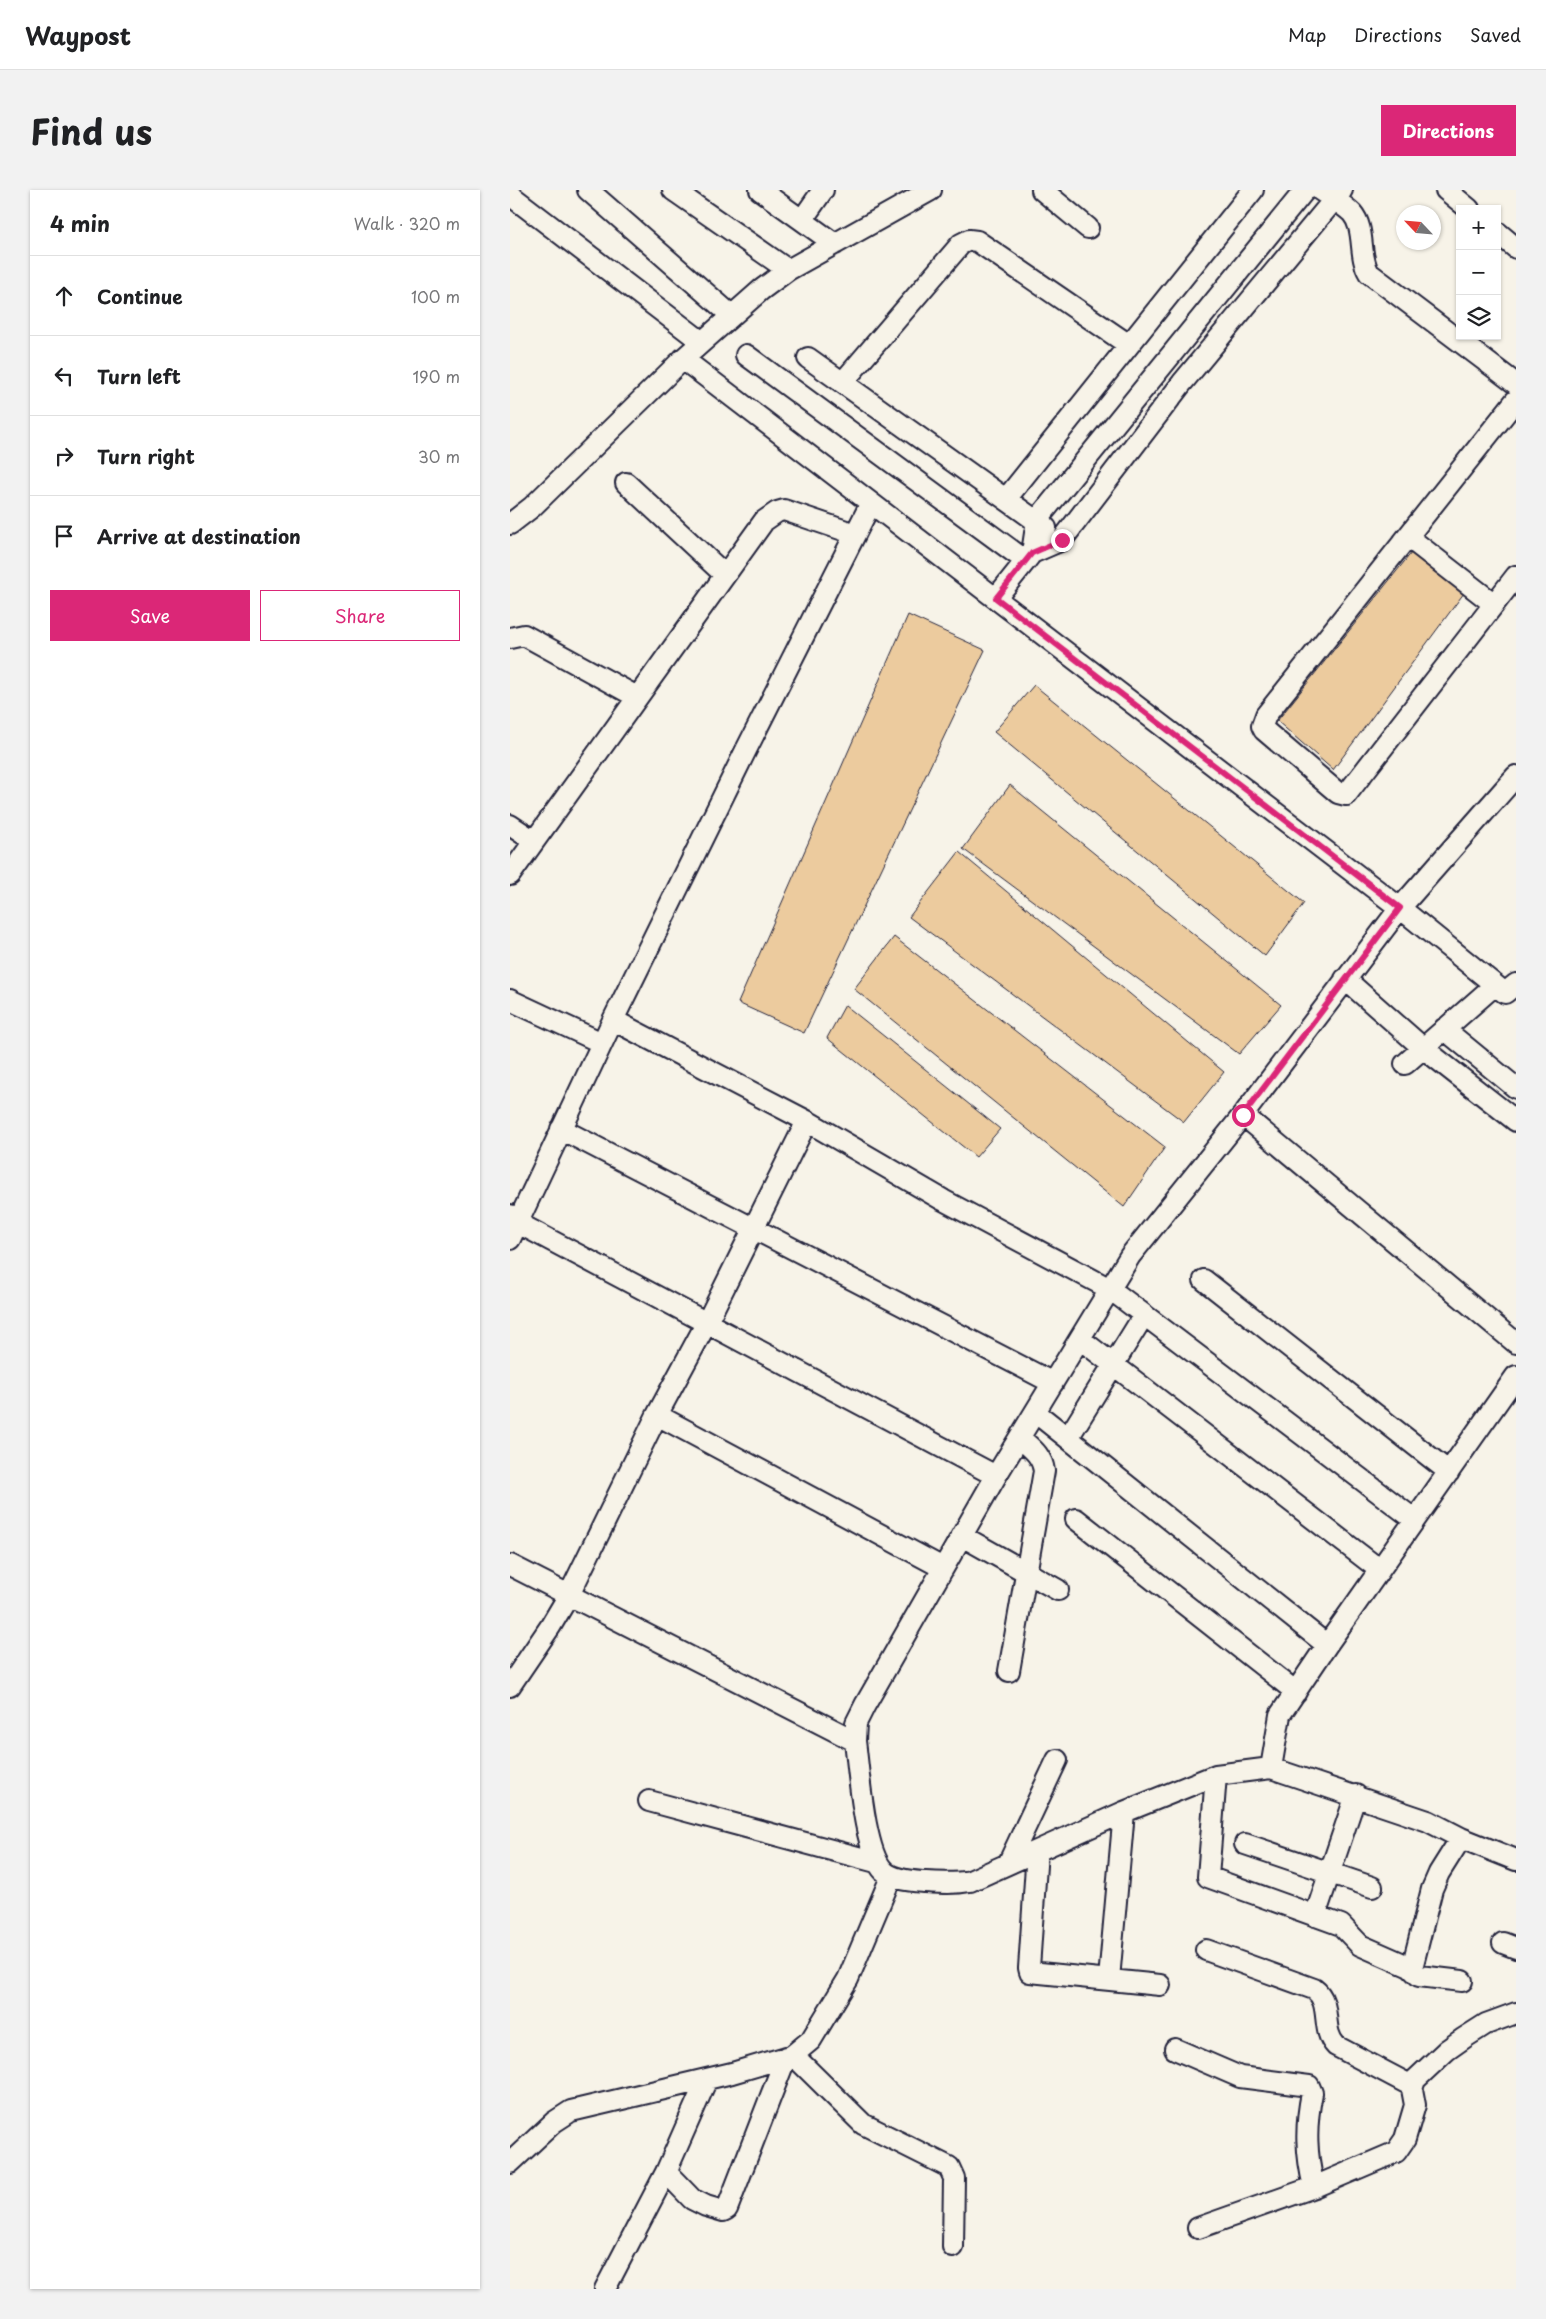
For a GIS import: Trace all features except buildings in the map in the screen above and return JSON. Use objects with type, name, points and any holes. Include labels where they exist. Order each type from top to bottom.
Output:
[{"type":"street","points":[[588,190],[732,316]]},
{"type":"street","points":[[673,190],[788,270]]},
{"type":"street","points":[[760,190],[834,244]]},
{"type":"street","points":[[802,220],[823,190]]},
{"type":"street","points":[[1042,190],[1088,228]]},
{"type":"street","points":[[1006,498],[1253,190]]},
{"type":"street","points":[[1029,557],[1037,520],[1305,190]]},
{"type":"street","points":[[1446,190],[1464,205]]},
{"type":"street","points":[[510,524],[532,508],[683,359],[788,270],[925,191]]},
{"type":"street","points":[[996,598],[1029,557],[1062,540],[1331,193],[1357,221],[1364,265],[1369,273],[1516,384]]},
{"type":"street","points":[[510,195],[702,342]]},
{"type":"street","points":[[1501,235],[1516,248]]},
{"type":"street","points":[[843,382],[960,244],[969,240],[977,240],[1129,346]]},
{"type":"street","points":[[746,356],[1029,557]]},
{"type":"street","points":[[808,358],[1037,520],[1062,540]]},
{"type":"street","points":[[683,359],[1508,991],[1444,1029],[1405,1064]]},
{"type":"street","points":[[1161,366],[1182,383]]},
{"type":"street","points":[[1516,400],[1263,722],[1264,730],[1338,793],[1346,795],[1516,576]]},
{"type":"street","points":[[626,482],[725,574]]},
{"type":"street","points":[[871,503],[513,1225],[996,1476]]},
{"type":"street","points":[[510,875],[764,521],[777,512],[792,512],[855,534]]},
{"type":"street","points":[[1408,537],[1494,604]]},
{"type":"street","points":[[510,638],[524,635],[637,697]]},
{"type":"street","points":[[1516,776],[1400,908],[1243,1115],[1130,1256],[996,1476],[865,1705],[856,1723],[855,1741],[871,1851],[876,1862],[892,1877],[955,1884],[970,1881],[1124,1812],[1216,1775],[1271,1768],[1428,1821],[1461,1838],[1516,1860]]},
{"type":"street","points":[[510,826],[534,841]]},
{"type":"street","points":[[1345,979],[1423,1048],[1516,1121]]},
{"type":"street","points":[[510,1000],[602,1044]]},
{"type":"street","points":[[613,1020],[807,1121],[943,1200],[1110,1289],[1415,1520]]},
{"type":"street","points":[[1444,1029],[1516,1088]]},
{"type":"street","points":[[1243,1115],[1516,1343]]},
{"type":"street","points":[[510,1686],[569,1595],[657,1415],[706,1324],[807,1121]]},
{"type":"street","points":[[561,1129],[1053,1383]]},
{"type":"street","points":[[1204,1280],[1449,1472]]},
{"type":"street","points":[[1068,1438],[1144,1315]]},
{"type":"street","points":[[1080,1338],[1380,1570]]},
{"type":"street","points":[[1271,1768],[1280,1716],[1327,1645],[1516,1376]]},
{"type":"street","points":[[1035,1412],[1327,1645]]},
{"type":"street","points":[[657,1415],[943,1568]]},
{"type":"street","points":[[1009,1671],[1044,1471],[1043,1461],[1039,1455],[1020,1438]]},
{"type":"street","points":[[1076,1519],[1296,1692]]},
{"type":"street","points":[[962,1536],[1058,1590]]},
{"type":"street","points":[[510,1565],[855,1741]]},
{"type":"street","points":[[1008,1864],[1057,1760]]},
{"type":"street","points":[[1216,1775],[1208,1877],[1341,1925],[1360,1944],[1412,1968],[1422,1977],[1462,1981]]},
{"type":"street","points":[[1315,1916],[1356,1796]]},
{"type":"street","points":[[649,1801],[876,1862]]},
{"type":"street","points":[[1109,1980],[1124,1812]]},
{"type":"street","points":[[1412,1968],[1432,1889],[1439,1873],[1461,1838]]},
{"type":"street","points":[[1245,1844],[1372,1887]]},
{"type":"street","points":[[1036,1851],[1030,1972],[1160,1985]]},
{"type":"street","points":[[510,2163],[554,2122],[571,2111],[707,2079],[790,2056],[811,2040],[848,1979],[892,1877]]},
{"type":"street","points":[[1206,1950],[1314,1989],[1323,1998],[1330,2039],[1336,2046],[1412,2086]]},
{"type":"street","points":[[1198,2228],[1314,2187],[1400,2149],[1406,2139],[1415,2105],[1412,2086],[1418,2077],[1456,2044],[1486,2024],[1516,2013]]},
{"type":"street","points":[[1175,2049],[1240,2077],[1310,2086],[1312,2093],[1306,2136],[1307,2157],[1314,2187]]},
{"type":"street","points":[[666,2172],[698,2203],[723,2211],[728,2209],[790,2056]]},
{"type":"street","points":[[790,2056],[864,2124],[950,2167],[954,2178],[953,2247]]},
{"type":"street","points":[[605,2289],[666,2172],[707,2079]]},
{"type":"route","points":[[1062,540],[1032,553],[996,598],[1400,908],[1243,1115]]}]
